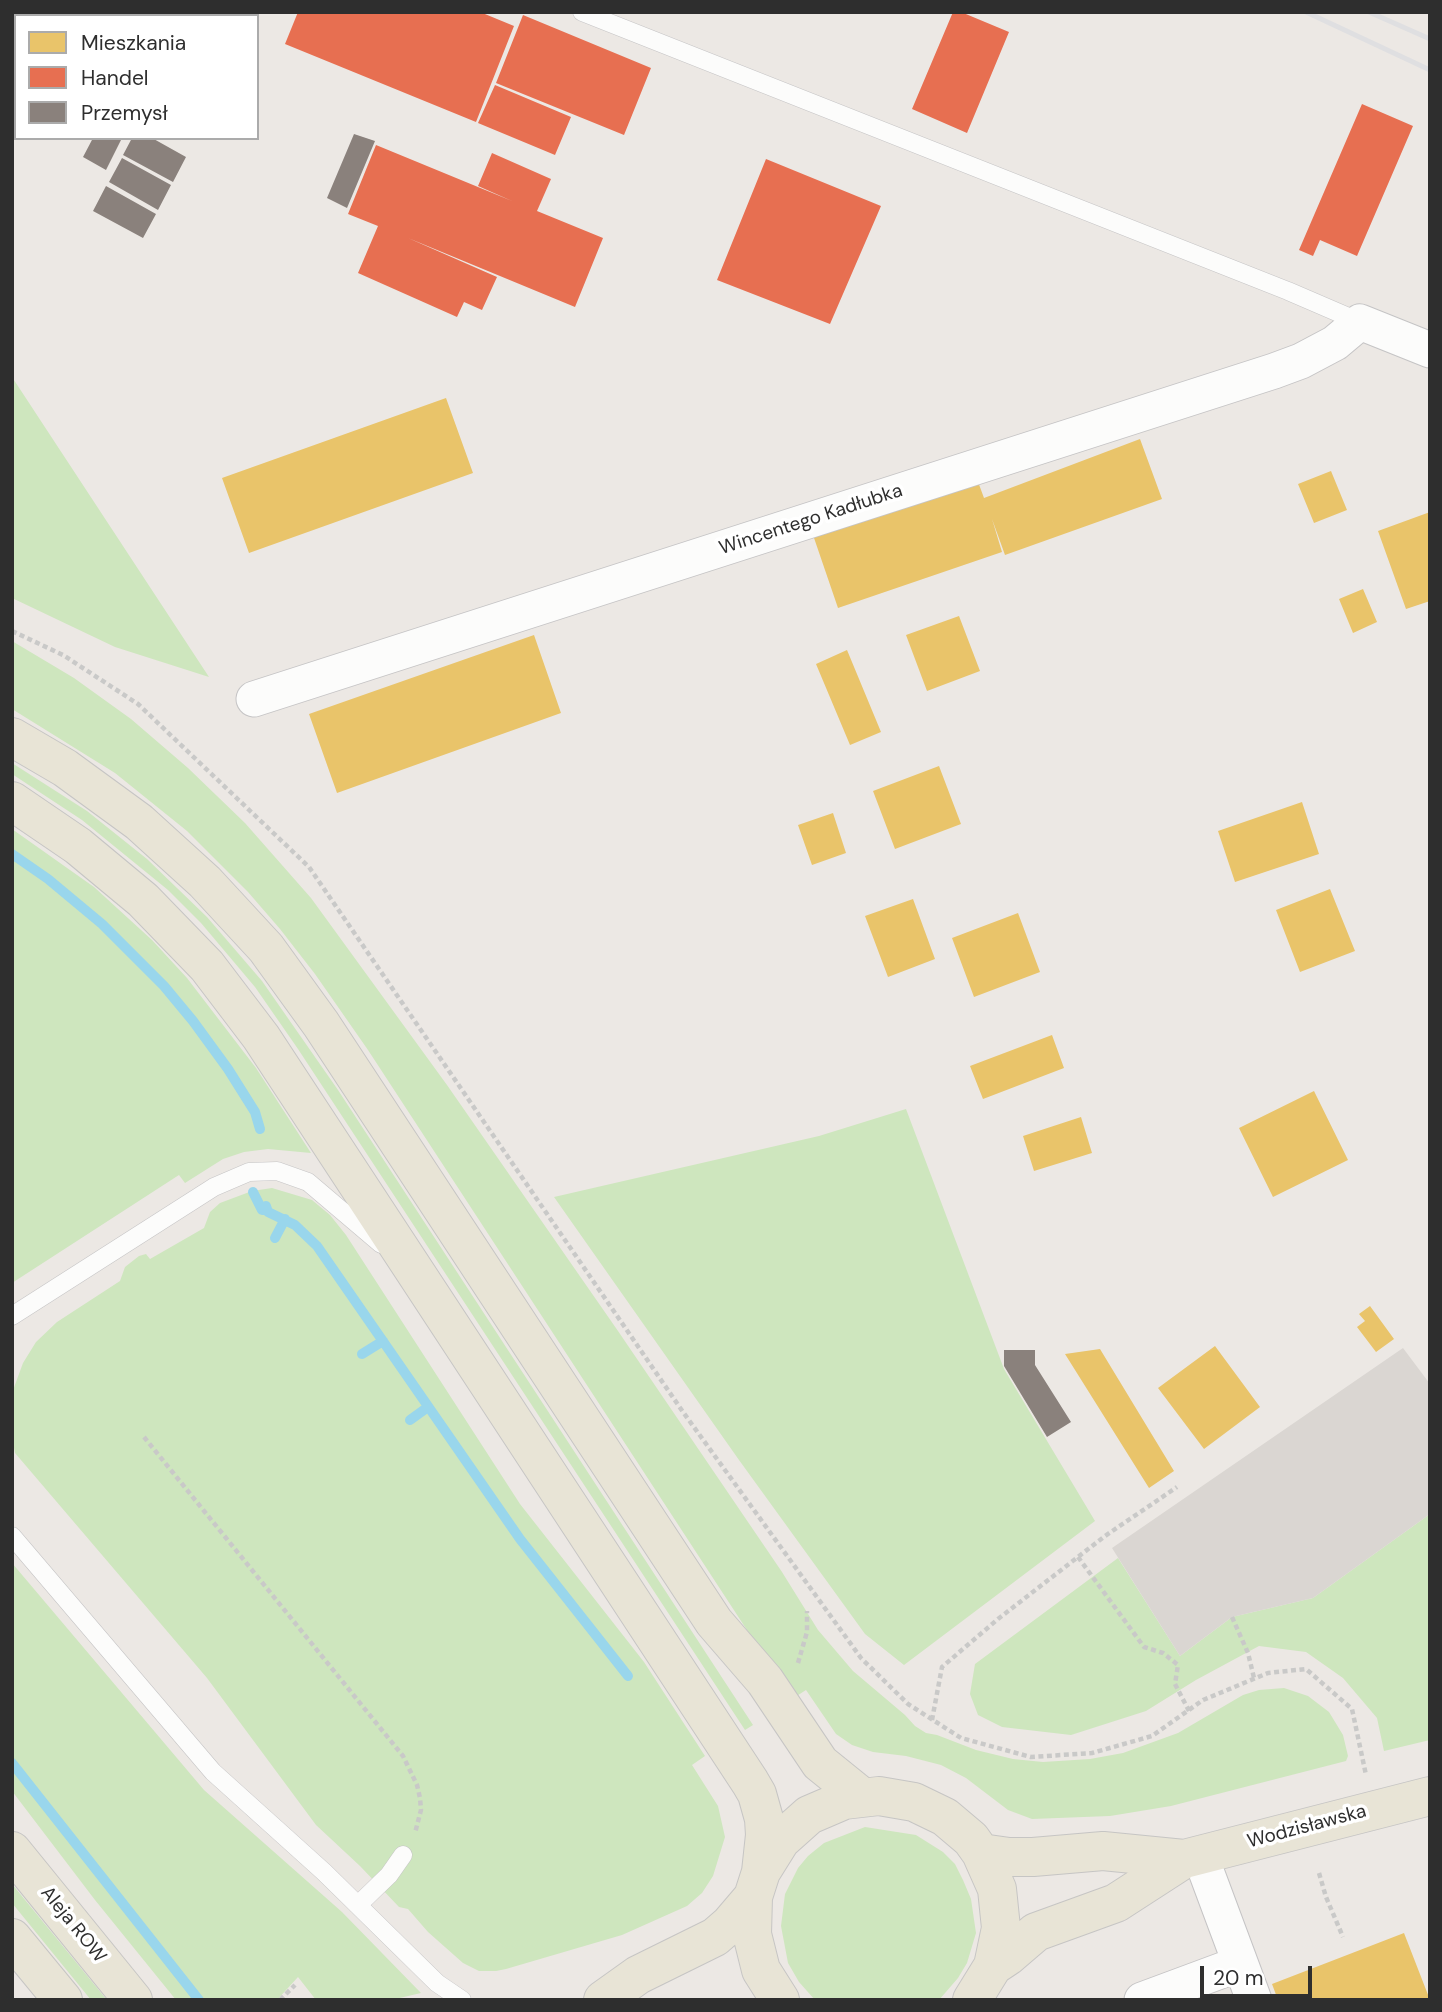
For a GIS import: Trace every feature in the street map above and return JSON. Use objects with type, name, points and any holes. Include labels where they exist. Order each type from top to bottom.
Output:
[{"type":"main road","points":[[12,737],[65,768],[139,822],[205,882],[266,948],[321,1024],[713,1622],[765,1681],[820,1763],[862,1797]]},
{"type":"main road","points":[[12,802],[78,846],[112,872],[151,908],[207,966],[261,1037],[750,1782],[757,1794],[765,1835],[752,1934],[761,1970],[780,2000]]},
{"type":"main road","name":"Wodzisławska","points":[[993,1966],[1036,1932],[1116,1903],[1192,1857],[1430,1796]]},
{"type":"main road","points":[[603,2000],[638,1975],[715,1937],[730,1924],[757,1884],[781,1840],[802,1821],[826,1806],[862,1797],[897,1798],[929,1808],[958,1827],[981,1853],[997,1889],[1001,1928],[993,1966],[972,2000]]},
{"type":"main road","name":"Aleja ROW","points":[[12,1851],[134,2000]]},
{"type":"main road","name":"Wodzisławska","points":[[981,1853],[1033,1857],[1102,1851],[1192,1857]]},
{"type":"main road","points":[[12,1938],[63,2000]]},
{"type":"street","points":[[1360,322],[1430,351]]},
{"type":"street","name":"Wincentego Kadłubka","points":[[254,699],[1274,371],[1301,361],[1335,343],[1360,322]]},
{"type":"street","points":[[1192,1857],[1254,2000]]},
{"type":"street","points":[[1142,2000],[1239,1964]]},
{"type":"lane","points":[[582,12],[1288,291],[1360,322]]},
{"type":"lane","points":[[12,1316],[214,1187],[242,1173],[257,1170],[277,1171],[309,1182],[423,1281]]},
{"type":"lane","points":[[12,1324],[33,1304]]},
{"type":"lane","points":[[12,1536],[213,1772],[324,1872],[437,1983],[461,2000]]},
{"type":"lane","points":[[358,1905],[389,1875],[403,1855]]},
{"type":"path","points":[[12,631],[64,655],[138,704],[309,867],[683,1412],[861,1658],[908,1704],[961,1738],[1031,1757],[1092,1753],[1152,1736],[1203,1700],[1268,1672],[1306,1669],[1352,1709],[1374,1810]]},
{"type":"path","points":[[144,1437],[403,1756],[417,1785],[421,1810],[415,1833],[403,1855]]},
{"type":"path","points":[[932,1720],[942,1667],[998,1619],[1078,1557],[1177,1487]]},
{"type":"path","points":[[1078,1557],[1144,1647],[1163,1653],[1178,1665],[1175,1684],[1189,1710]]},
{"type":"path","points":[[796,1670],[807,1632],[807,1611]]},
{"type":"path","points":[[1232,1618],[1248,1653],[1254,1678]]},
{"type":"path","points":[[1319,1873],[1343,1937]]},
{"type":"path","points":[[280,2000],[295,1985]]},
{"type":"green space","points":[[12,377],[209,677],[115,647],[12,598]]},
{"type":"green space","points":[[12,641],[74,678],[131,719],[188,768],[245,823],[311,898],[447,1085],[618,1331],[782,1572],[818,1630],[853,1671],[915,1726],[926,1733],[976,1750],[1013,1759],[1043,1762],[1090,1759],[1123,1753],[1178,1733],[1243,1695],[1259,1690],[1284,1688],[1308,1696],[1329,1712],[1343,1735],[1348,1756],[1346,1761],[1171,1806],[1110,1816],[1032,1819],[1008,1810],[966,1778],[941,1765],[906,1756],[873,1752],[852,1745],[836,1734],[806,1690],[792,1699],[368,1050],[315,974],[248,892],[187,831],[115,773],[12,709]]},
{"type":"green space","points":[[12,763],[87,811],[147,859],[207,917],[262,981],[338,1090],[753,1725],[745,1730],[255,987],[201,923],[168,890],[82,820],[12,774]]},
{"type":"green space","points":[[12,829],[94,887],[152,940],[187,978],[256,1068],[311,1153],[268,1149],[244,1152],[223,1159],[185,1183],[179,1175],[12,1283]]},
{"type":"green space","points":[[906,1109],[1004,1369],[1095,1521],[904,1665],[865,1634],[554,1197],[819,1136]]},
{"type":"green space","points":[[272,1188],[312,1200],[330,1215],[346,1235],[520,1504],[644,1662],[705,1756],[692,1765],[718,1806],[725,1837],[713,1876],[702,1893],[687,1906],[622,1935],[506,1969],[479,1971],[463,1963],[428,1932],[408,1909],[399,1907],[316,1825],[207,1678],[15,1453],[12,1437],[12,1393],[23,1363],[36,1342],[57,1322],[120,1281],[125,1267],[139,1256],[146,1254],[150,1259],[204,1228],[210,1212],[220,1203],[252,1191]]},
{"type":"green space","points":[[1430,1514],[1430,1740],[1384,1751],[1377,1718],[1343,1678],[1306,1652],[1259,1646],[1146,1711],[1071,1735],[1002,1727],[978,1715],[970,1694],[975,1664],[1118,1558],[1180,1656],[1232,1617],[1313,1598]]},
{"type":"green space","points":[[12,1563],[204,1790],[342,1912],[421,1993],[391,2000],[316,2000],[298,1977],[277,2000],[176,2000],[12,1791]]},
{"type":"green space","points":[[865,1827],[916,1835],[943,1852],[955,1864],[963,1880],[971,1899],[976,1933],[967,1963],[939,2000],[815,2000],[799,1982],[788,1963],[781,1926],[785,1894],[798,1868],[824,1843]]},
{"type":"green space","points":[[12,1884],[107,2000],[91,2000],[12,1903]]},
{"type":"shaded area","points":[[1403,1348],[1430,1384],[1430,1514],[1313,1598],[1232,1617],[1180,1656],[1112,1548]]},
{"type":"building: Mieszkania","points":[[446,398],[473,473],[249,553],[222,478]]},
{"type":"building: Mieszkania","points":[[1140,439],[1162,499],[1005,555],[992,519],[1002,552],[838,608],[813,535],[977,479],[984,498]]},
{"type":"building: Mieszkania","points":[[1331,471],[1347,510],[1314,523],[1298,484]]},
{"type":"building: Mieszkania","points":[[1430,512],[1430,601],[1406,609],[1378,531]]},
{"type":"building: Mieszkania","points":[[1363,589],[1377,622],[1353,633],[1339,599]]},
{"type":"building: Mieszkania","points":[[959,616],[980,671],[927,691],[906,635]]},
{"type":"building: Mieszkania","points":[[534,635],[561,713],[337,793],[309,714]]},
{"type":"building: Mieszkania","points":[[847,650],[881,732],[850,745],[816,664]]},
{"type":"building: Mieszkania","points":[[939,766],[961,824],[895,849],[873,791]]},
{"type":"building: Mieszkania","points":[[1302,802],[1319,854],[1235,882],[1218,831]]},
{"type":"building: Mieszkania","points":[[833,813],[846,853],[812,865],[798,825]]},
{"type":"building: Mieszkania","points":[[1330,889],[1355,951],[1300,972],[1276,910]]},
{"type":"building: Mieszkania","points":[[913,899],[935,959],[888,977],[865,916]]},
{"type":"building: Mieszkania","points":[[1018,913],[1040,972],[974,997],[952,938]]},
{"type":"building: Mieszkania","points":[[1052,1035],[1064,1068],[983,1099],[970,1066]]},
{"type":"building: Mieszkania","points":[[1314,1091],[1348,1160],[1273,1197],[1239,1128]]},
{"type":"building: Mieszkania","points":[[1081,1117],[1092,1153],[1034,1171],[1023,1136]]},
{"type":"building: Mieszkania","points":[[1370,1306],[1394,1339],[1376,1352],[1357,1327],[1365,1321],[1359,1314]]},
{"type":"building: Mieszkania","points":[[1215,1346],[1260,1407],[1204,1449],[1158,1388]]},
{"type":"building: Mieszkania","points":[[1100,1349],[1174,1471],[1149,1488],[1065,1354]]},
{"type":"building: Mieszkania","points":[[1404,1933],[1430,2000],[1278,2000],[1272,1984]]},
{"type":"building: Handel","points":[[142,12],[259,12],[258,14]]},
{"type":"building: Handel","points":[[298,12],[480,12],[514,26],[476,122],[285,44]]},
{"type":"building: Handel","points":[[953,12],[961,12],[1009,32],[967,133],[912,109]]},
{"type":"building: Handel","points":[[523,15],[651,68],[624,135],[496,83]]},
{"type":"building: Handel","points":[[495,85],[571,117],[555,155],[478,123]]},
{"type":"building: Handel","points":[[1362,104],[1413,126],[1357,256],[1320,240],[1313,256],[1299,250]]},
{"type":"building: Handel","points":[[376,145],[512,201],[478,186],[492,153],[551,179],[537,211],[603,238],[575,307],[408,238],[497,277],[482,310],[464,302],[457,317],[358,273],[378,226],[348,214]]},
{"type":"building: Handel","points":[[766,159],[881,206],[830,324],[717,280]]},
{"type":"building: Przemysł","points":[[354,134],[375,141],[347,208],[327,198]]},
{"type":"building: Przemysł","points":[[92,140],[121,140],[106,170],[83,157]]},
{"type":"building: Przemysł","points":[[131,140],[156,140],[186,157],[173,182],[123,155]]},
{"type":"building: Przemysł","points":[[122,158],[171,185],[158,210],[109,182]]},
{"type":"building: Przemysł","points":[[106,186],[156,214],[143,238],[93,211]]},
{"type":"building: Przemysł","points":[[1004,1350],[1035,1350],[1035,1365],[1071,1422],[1047,1437],[1004,1366]]},
{"type":"waterway","points":[[12,854],[48,879],[102,924],[164,986],[228,1069],[255,1112],[260,1129]]},
{"type":"waterway","points":[[253,1192],[262,1210],[266,1210]]},
{"type":"waterway","points":[[266,1206],[268,1212],[295,1225],[317,1246],[520,1539],[628,1676]]},
{"type":"waterway","points":[[275,1238],[285,1219]]},
{"type":"waterway","points":[[362,1354],[383,1341]]},
{"type":"waterway","points":[[410,1420],[428,1407]]},
{"type":"waterway","points":[[12,1763],[199,2000]]},
{"type":"railway","points":[[1306,12],[1430,70]]},
{"type":"railway","points":[[1369,12],[1430,39]]}]
